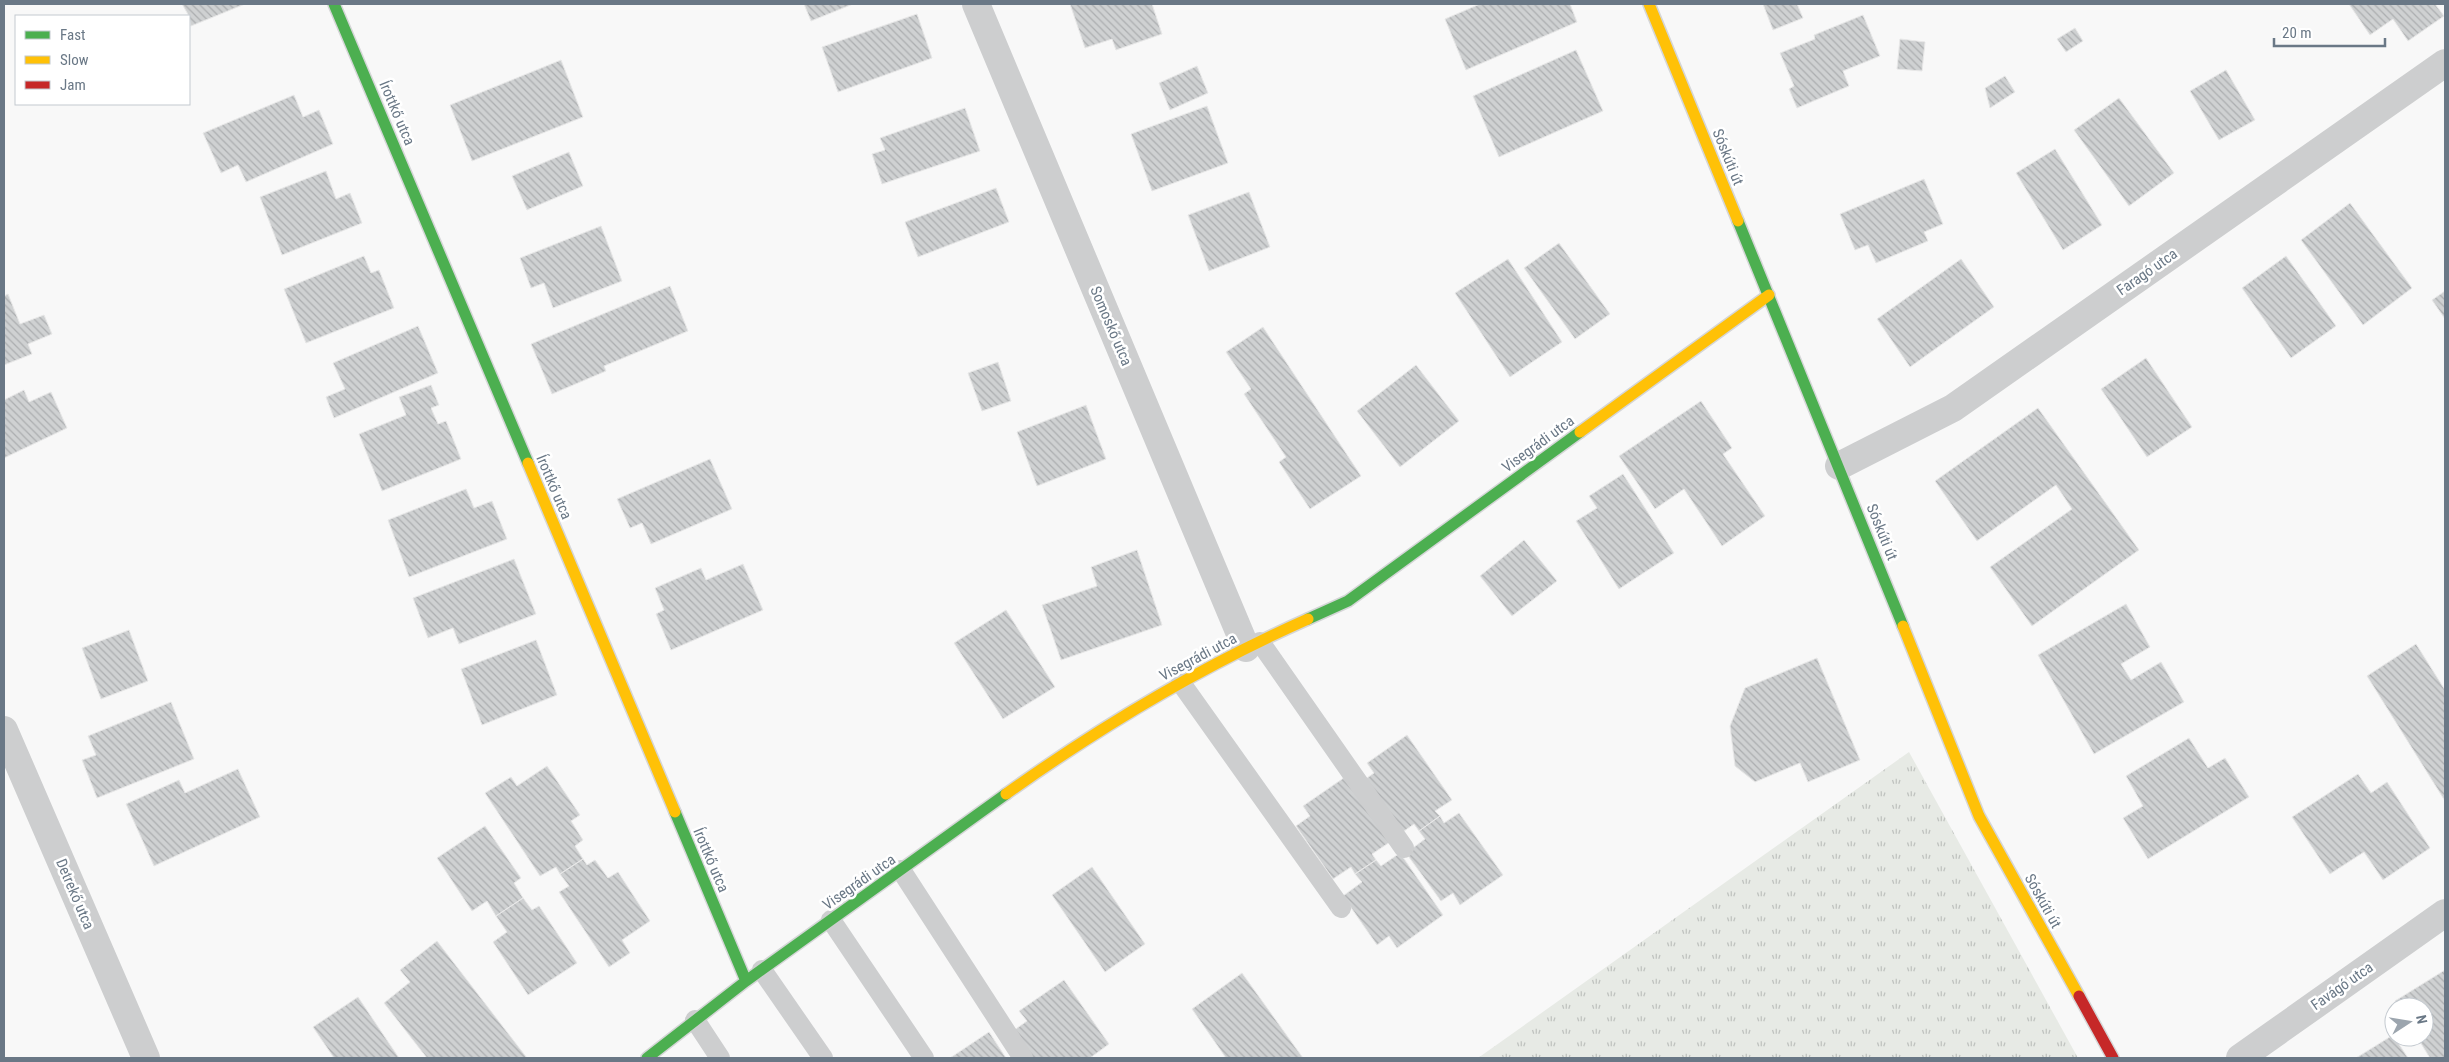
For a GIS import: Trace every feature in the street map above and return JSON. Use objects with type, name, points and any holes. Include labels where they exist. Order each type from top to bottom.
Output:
[{"type":"street","name":"Írottkő utca","points":[[334,4],[754,975]]},
{"type":"street","name":"Somoskő utca","points":[[976,4],[1253,645]]},
{"type":"street","name":"Sóskúti út","points":[[1650,4],[1839,466],[1979,816],[2113,1058]]},
{"type":"street","name":"Faragó utca","points":[[1839,466],[1953,408],[2445,63]]},
{"type":"street","name":"Visegrádi utca","points":[[648,1058],[754,975],[1060,756],[1181,683],[1253,645],[1348,601],[1769,295]]},
{"type":"street","name":"Detrekő utca","points":[[4,730],[146,1058]]},
{"type":"street","name":"Favágó utca","points":[[2240,1058],[2445,913]]},
{"type":"lane","points":[[1253,645],[1404,848]]},
{"type":"lane","points":[[1181,683],[1341,908]]},
{"type":"lane","points":[[901,870],[1023,1058]]},
{"type":"lane","points":[[831,920],[924,1058]]},
{"type":"lane","points":[[754,975],[823,1058]]},
{"type":"lane","points":[[695,1020],[720,1058]]},
{"type":"green space","points":[[1909,752],[2078,1058],[1478,1058]]},
{"type":"building","points":[[182,4],[245,4],[191,26],[190,15]]},
{"type":"building","points":[[804,4],[853,4],[811,21]]},
{"type":"building","points":[[1070,4],[1152,4],[1162,34],[1116,50],[1112,39],[1085,48]]},
{"type":"building","points":[[1480,4],[1570,4],[1577,22],[1466,70],[1445,19]]},
{"type":"building","points":[[1763,4],[1797,4],[1803,18],[1773,30]]},
{"type":"building","points":[[2349,4],[2435,4],[2444,16],[2408,41],[2393,19],[2370,35]]},
{"type":"building","points":[[917,14],[932,58],[838,92],[822,47]]},
{"type":"building","points":[[1863,15],[1880,56],[1843,71],[1849,86],[1797,108],[1789,89],[1794,86],[1780,53],[1815,39],[1814,35]]},
{"type":"building","points":[[2075,28],[2083,41],[2066,52],[2057,39]]},
{"type":"building","points":[[1900,39],[1925,42],[1922,71],[1897,69]]},
{"type":"building","points":[[1576,50],[1603,111],[1499,157],[1473,96]]},
{"type":"building","points":[[561,60],[583,117],[472,161],[450,105]]},
{"type":"building","points":[[1197,66],[1208,93],[1170,110],[1159,83]]},
{"type":"building","points":[[2226,70],[2255,120],[2219,140],[2190,91]]},
{"type":"building","points":[[2005,76],[2015,92],[1990,108],[1985,88]]},
{"type":"building","points":[[294,95],[303,117],[319,110],[333,144],[246,182],[238,165],[221,173],[203,133]]},
{"type":"building","points":[[2119,98],[2174,173],[2129,206],[2074,130]]},
{"type":"building","points":[[1207,106],[1228,163],[1152,191],[1131,134]]},
{"type":"building","points":[[965,108],[980,151],[882,184],[872,154],[885,150],[880,138]]},
{"type":"building","points":[[2055,149],[2102,225],[2063,250],[2016,173]]},
{"type":"building","points":[[569,152],[583,186],[527,210],[512,176]]},
{"type":"building","points":[[326,171],[336,199],[350,193],[362,223],[282,255],[260,197]]},
{"type":"building","points":[[1924,179],[1943,224],[1924,232],[1928,241],[1876,263],[1868,245],[1855,250],[1840,214]]},
{"type":"building","points":[[996,188],[1009,222],[918,257],[905,222]]},
{"type":"building","points":[[1249,192],[1270,247],[1209,271],[1188,215]]},
{"type":"building","points":[[2350,203],[2412,288],[2363,325],[2301,240]]},
{"type":"building","points":[[601,226],[622,281],[553,308],[544,283],[531,288],[520,258]]},
{"type":"building","points":[[1559,243],[1610,314],[1575,339],[1524,268]]},
{"type":"building","points":[[364,256],[371,273],[379,270],[394,308],[306,343],[284,289]]},
{"type":"building","points":[[2286,256],[2336,326],[2291,358],[2242,288]]},
{"type":"building","points":[[1508,259],[1562,342],[1510,377],[1455,293]]},
{"type":"building","points":[[1961,259],[1994,307],[1910,367],[1877,319]]},
{"type":"building","points":[[670,286],[688,331],[604,366],[606,371],[552,394],[531,344]]},
{"type":"building","points":[[2445,291],[2445,319],[2432,300]]},
{"type":"building","points":[[8,294],[20,324],[44,315],[52,334],[28,344],[32,354],[4,365],[4,296]]},
{"type":"building","points":[[418,326],[438,373],[334,418],[326,397],[345,389],[333,363]]},
{"type":"building","points":[[1263,327],[1361,476],[1310,509],[1279,462],[1286,457],[1244,394],[1251,389],[1226,352]]},
{"type":"building","points":[[2146,358],[2192,427],[2147,457],[2101,389]]},
{"type":"building","points":[[998,362],[1011,401],[982,411],[968,373]]},
{"type":"building","points":[[1416,365],[1459,421],[1400,467],[1357,411]]},
{"type":"building","points":[[431,385],[439,405],[431,408],[438,424],[446,421],[461,459],[382,491],[359,434],[406,415],[399,397]]},
{"type":"building","points":[[24,390],[29,402],[51,392],[67,428],[4,458],[4,400]]},
{"type":"building","points":[[1701,401],[1732,448],[1723,454],[1765,516],[1722,546],[1684,489],[1655,509],[1619,456]]},
{"type":"building","points":[[1086,405],[1106,459],[1037,486],[1017,432]]},
{"type":"building","points":[[2038,408],[2139,550],[2032,626],[1990,567],[2072,509],[2056,485],[1977,541],[1935,481]]},
{"type":"building","points":[[710,459],[732,509],[651,544],[642,523],[630,528],[617,499]]},
{"type":"building","points":[[1623,474],[1674,553],[1619,589],[1576,521],[1597,508],[1589,496]]},
{"type":"building","points":[[466,489],[474,508],[492,501],[507,539],[409,577],[388,520]]},
{"type":"building","points":[[1524,540],[1557,581],[1512,616],[1480,576]]},
{"type":"building","points":[[1137,550],[1162,625],[1061,660],[1042,605],[1097,586],[1091,567]]},
{"type":"building","points":[[514,559],[536,614],[459,644],[453,628],[428,638],[413,598]]},
{"type":"building","points":[[743,564],[763,610],[671,650],[656,614],[664,610],[655,588],[701,568],[706,580]]},
{"type":"building","points":[[2126,604],[2150,647],[2121,664],[2131,680],[2161,662],[2184,702],[2094,754],[2038,655]]},
{"type":"building","points":[[1006,610],[1055,687],[1003,719],[954,643]]},
{"type":"building","points":[[129,630],[148,681],[101,699],[82,648]]},
{"type":"building","points":[[536,640],[557,695],[482,725],[461,669]]},
{"type":"building","points":[[2416,644],[2445,690],[2445,801],[2367,676]]},
{"type":"building","points":[[1817,658],[1860,760],[1808,782],[1800,763],[1755,782],[1735,766],[1730,726],[1745,688]]},
{"type":"building","points":[[171,702],[194,759],[97,798],[82,760],[96,755],[88,736]]},
{"type":"building","points":[[1407,735],[1452,800],[1435,811],[1440,816],[1419,831],[1414,824],[1397,836],[1360,783],[1374,773],[1367,763]]},
{"type":"building","points":[[2189,738],[2208,768],[2225,758],[2249,797],[2148,859],[2123,818],[2143,806],[2126,776]]},
{"type":"building","points":[[547,766],[580,815],[571,821],[583,840],[575,846],[583,859],[560,874],[556,867],[540,876],[485,793],[511,777],[517,786]]},
{"type":"building","points":[[238,769],[260,817],[154,866],[126,804],[179,780],[185,793]]},
{"type":"building","points":[[2358,774],[2371,793],[2387,782],[2430,848],[2383,880],[2364,852],[2330,874],[2292,817]]},
{"type":"building","points":[[1348,775],[1393,840],[1372,854],[1376,860],[1355,874],[1351,867],[1333,879],[1296,826],[1310,816],[1303,806]]},
{"type":"building","points":[[1459,813],[1503,875],[1460,905],[1453,893],[1441,901],[1406,853],[1425,839],[1419,831],[1440,816],[1444,823]]},
{"type":"building","points":[[485,826],[521,878],[514,883],[523,898],[496,916],[487,901],[472,911],[437,858]]},
{"type":"building","points":[[1400,853],[1443,915],[1397,948],[1389,936],[1377,945],[1343,896],[1362,882],[1355,874],[1376,860],[1381,866]]},
{"type":"building","points":[[583,859],[587,865],[595,860],[608,878],[618,872],[650,921],[622,940],[630,953],[609,967],[559,892],[569,886],[560,874]]},
{"type":"building","points":[[1092,867],[1145,944],[1105,972],[1052,895]]},
{"type":"building","points":[[523,898],[532,910],[539,906],[577,963],[528,995],[493,942],[507,932],[496,916]]},
{"type":"building","points":[[437,941],[527,1058],[427,1058],[384,1003],[410,982],[400,970]]},
{"type":"building","points":[[2445,970],[2445,1058],[2430,1058],[2423,1047],[2434,1047],[2434,997],[2401,997]]},
{"type":"building","points":[[1242,973],[1303,1058],[1226,1058],[1192,1009]]},
{"type":"building","points":[[1064,980],[1109,1044],[1090,1058],[1032,1058],[1013,1031],[1027,1021],[1019,1011]]},
{"type":"building","points":[[358,997],[399,1058],[334,1058],[313,1027]]},
{"type":"building","points":[[989,1032],[1006,1058],[950,1058]]},
{"type":"building","points":[[2384,1041],[2384,1047],[2401,1047],[2408,1058],[2356,1058]]},
{"type":"traffic: fast","points":[[334,4],[528,463]]},
{"type":"traffic: fast","points":[[1738,221],[1903,626]]},
{"type":"traffic: fast","points":[[1308,619],[1348,601],[1580,432]]},
{"type":"traffic: fast","points":[[647,1058],[746,981],[1006,794]]},
{"type":"traffic: fast","points":[[675,812],[746,981]]},
{"type":"traffic: slow","points":[[1649,4],[1738,221]]},
{"type":"traffic: slow","points":[[1580,432],[1769,295]]},
{"type":"traffic: slow","points":[[528,463],[675,812]]},
{"type":"traffic: slow","points":[[1006,794],[1078,745],[1152,699],[1229,657],[1308,619]]},
{"type":"traffic: slow","points":[[1903,626],[1979,816],[2079,996]]},
{"type":"traffic: jam","points":[[2079,996],[2113,1058]]}]
